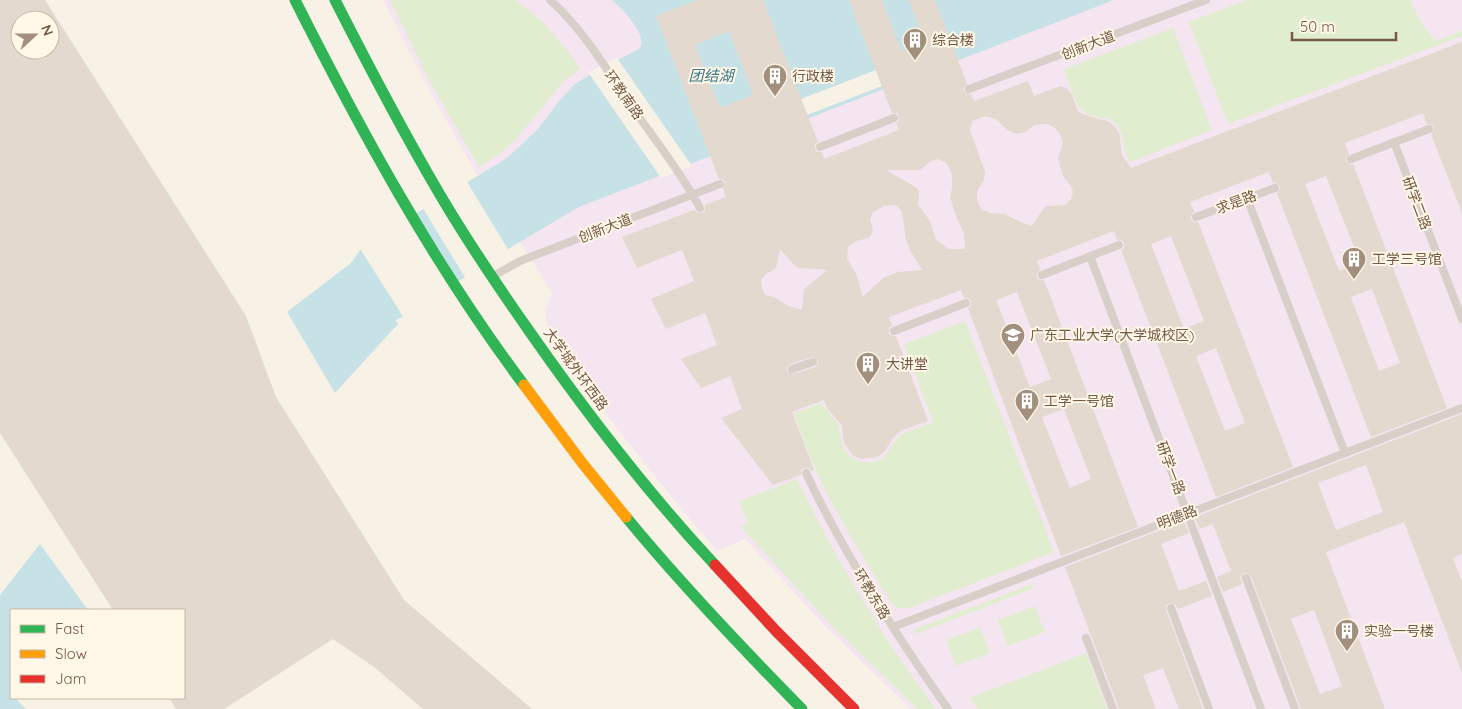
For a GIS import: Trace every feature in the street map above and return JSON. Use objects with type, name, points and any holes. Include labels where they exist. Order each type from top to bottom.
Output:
[{"type":"main road","points":[[295,0],[335,80],[403,202],[464,300],[502,355],[571,449],[638,533],[707,611],[802,709]]},
{"type":"main road","name":"大学城外环西路","points":[[335,0],[410,143],[491,277],[600,427],[666,509],[767,622],[854,709]]},
{"type":"main road","points":[[532,334],[533,352]]},
{"type":"main road","points":[[502,355],[507,359],[518,362]]},
{"type":"lane","name":"环教南路","points":[[550,0],[574,25],[599,59],[692,194]]},
{"type":"lane","name":"创新大道","points":[[969,90],[1206,0]]},
{"type":"lane","points":[[820,146],[894,118]]},
{"type":"lane","points":[[1351,158],[1429,129]]},
{"type":"lane","name":"研学二路","points":[[1394,142],[1462,319]]},
{"type":"lane","name":"创新大道","points":[[491,277],[520,261],[720,184]]},
{"type":"lane","name":"求是路","points":[[1196,217],[1275,188]]},
{"type":"lane","points":[[692,194],[700,208]]},
{"type":"lane","points":[[1247,198],[1345,453]]},
{"type":"lane","points":[[1042,275],[1119,245]]},
{"type":"lane","name":"研学一路","points":[[1090,256],[1261,709]]},
{"type":"lane","points":[[894,331],[966,304]]},
{"type":"lane","points":[[792,369],[813,362]]},
{"type":"lane","name":"明德路","points":[[893,628],[1462,408]]},
{"type":"lane","name":"环教东路","points":[[806,473],[844,547],[893,628],[948,709]]},
{"type":"lane","points":[[1246,578],[1295,709]]},
{"type":"lane","points":[[1171,608],[1209,709]]},
{"type":"lane","points":[[1086,638],[1113,709]]},
{"type":"shaded area","name":"广东工业大学(大学城校区)","points":[[383,0],[1462,0],[1462,709],[911,709],[824,625],[745,539],[717,551],[648,468],[586,388],[548,329],[545,313],[553,294],[472,166],[426,84]]},
{"type":"green space","points":[[390,0],[516,0],[544,23],[580,69],[563,82],[516,139],[501,153],[479,167],[429,80]]},
{"type":"green space","points":[[1247,0],[1411,0],[1419,20],[1435,41],[1462,31],[1462,36],[1228,124],[1189,22]]},
{"type":"green space","points":[[1173,28],[1212,130],[1130,162],[1120,130],[1114,122],[1087,114],[1080,108],[1064,69]]},
{"type":"green space","points":[[965,321],[1054,552],[909,608],[897,608],[891,602],[871,570],[824,488],[794,413],[822,403],[838,424],[842,443],[849,455],[859,461],[877,461],[887,453],[901,435],[933,422],[904,344]]},
{"type":"green space","points":[[797,479],[861,597],[897,654],[936,709],[917,709],[828,622],[741,527],[748,523],[739,501]]},
{"type":"green space","points":[[1032,584],[1034,588],[929,629],[915,634],[913,630]]},
{"type":"green space","points":[[1035,606],[1045,632],[1008,646],[998,620]]},
{"type":"green space","points":[[980,627],[990,653],[956,666],[946,640]]},
{"type":"green space","points":[[1086,653],[1107,709],[979,709],[969,698]]},
{"type":"water","name":"团结湖","points":[[612,0],[1114,0],[579,207],[396,320],[398,324],[335,393],[287,312],[351,263],[363,246],[507,158],[537,130],[575,84],[639,49],[641,37],[638,30],[622,9]]},
{"type":"water","points":[[40,544],[87,609],[10,609],[10,699],[16,699],[26,709],[0,709],[0,595]]},
{"type":"pier","points":[[617,58],[692,166],[661,178],[588,72]]},
{"type":"pier","points":[[876,70],[882,86],[807,115],[801,99]]},
{"type":"pier","points":[[466,180],[509,251],[466,279],[422,207]]},
{"type":"pier","points":[[414,212],[458,284],[404,318],[359,247]]},
{"type":"building","points":[[0,0],[45,0],[51,10],[10,10],[10,60],[60,60],[60,24],[246,316],[276,397],[404,600],[532,709],[423,709],[374,667],[333,639],[224,709],[176,709],[170,699],[185,699],[185,609],[112,609],[0,433]]},
{"type":"building","points":[[697,0],[763,0],[818,142],[815,144],[815,149],[817,152],[822,152],[824,159],[899,130],[896,123],[899,121],[899,116],[897,113],[892,113],[849,0],[882,0],[901,51],[925,42],[909,0],[935,0],[967,84],[964,91],[971,94],[974,101],[1028,81],[1034,96],[1061,86],[1066,88],[1071,93],[1078,111],[1082,114],[1110,122],[1115,127],[1119,133],[1122,155],[1131,168],[1462,42],[1462,213],[1431,134],[1434,127],[1427,124],[1423,113],[1345,143],[1349,154],[1346,161],[1353,164],[1447,408],[1371,437],[1277,193],[1280,186],[1273,183],[1269,172],[1190,202],[1194,212],[1190,217],[1193,222],[1198,222],[1293,467],[1216,497],[1121,250],[1124,248],[1124,243],[1122,240],[1117,240],[1114,231],[1037,261],[1040,270],[1036,275],[1039,280],[1044,280],[1138,527],[1061,556],[968,308],[971,306],[971,301],[969,298],[964,298],[961,290],[889,317],[892,326],[889,328],[889,333],[891,336],[896,336],[928,421],[900,431],[884,452],[877,457],[861,459],[854,456],[844,443],[842,426],[827,408],[824,400],[792,412],[814,470],[811,471],[809,468],[804,468],[801,470],[801,475],[773,485],[721,418],[742,409],[730,376],[701,388],[681,359],[717,345],[705,313],[666,329],[651,299],[694,281],[682,250],[637,268],[622,237],[694,210],[702,213],[705,210],[705,205],[726,197],[723,189],[725,182],[723,179],[719,179],[656,16]],"holes":[[[729,31],[753,95],[720,108],[695,45]],[[986,116],[997,120],[1007,130],[1017,134],[1027,131],[1034,125],[1047,124],[1054,127],[1060,134],[1063,142],[1058,159],[1063,176],[1073,192],[1071,199],[1065,205],[1046,206],[1032,226],[1004,214],[990,213],[982,210],[977,200],[977,191],[984,180],[985,172],[970,130],[972,121]],[[938,159],[945,162],[952,175],[950,198],[964,233],[965,249],[949,249],[936,240],[930,221],[918,205],[919,193],[917,188],[886,170],[920,170],[931,161]],[[1326,176],[1360,262],[1339,271],[1305,184]],[[896,205],[902,212],[906,240],[922,270],[898,272],[883,278],[863,297],[856,274],[847,258],[848,247],[856,241],[869,238],[873,231],[870,219],[873,212],[884,206]],[[1171,236],[1204,321],[1184,329],[1151,244]],[[780,249],[799,268],[827,270],[804,289],[802,310],[788,306],[774,297],[765,295],[761,280],[776,268]],[[1372,289],[1400,363],[1379,371],[1351,297]],[[1017,292],[1051,379],[1030,387],[996,300]],[[1216,348],[1245,423],[1225,431],[1196,356]],[[812,357],[818,360],[818,364],[815,367],[793,374],[787,371],[787,367],[790,364]],[[1064,409],[1091,479],[1070,488],[1042,417]]]},
{"type":"building","points":[[1462,414],[1462,554],[1453,558],[1462,582],[1462,673],[1404,522],[1326,552],[1385,709],[1301,709],[1251,576],[1244,573],[1240,578],[1242,584],[1223,592],[1217,577],[1231,571],[1213,524],[1199,529],[1195,517]],"holes":[[[1366,465],[1383,512],[1336,530],[1318,483]],[[1314,610],[1342,686],[1320,694],[1291,619]]]},
{"type":"building","points":[[1184,521],[1189,533],[1161,544],[1179,591],[1206,581],[1212,596],[1178,609],[1175,604],[1170,603],[1166,605],[1166,610],[1203,709],[1179,709],[1163,668],[1143,675],[1156,709],[1119,709],[1065,567]]},
{"type":"traffic: fast","points":[[295,0],[373,149],[430,246],[491,339],[524,385]]},
{"type":"traffic: fast","points":[[335,0],[425,169],[495,282],[553,365],[619,453],[715,565]]},
{"type":"traffic: fast","points":[[626,517],[668,567],[802,709]]},
{"type":"traffic: slow","points":[[524,385],[583,464],[626,517]]},
{"type":"traffic: jam","points":[[715,565],[776,631],[854,709]]},
{"type":"place","name":"综合楼","points":[[915,61]]},
{"type":"place","name":"行政楼","points":[[775,97]]},
{"type":"place","name":"工学三号馆","points":[[1354,280]]},
{"type":"place","name":"广东工业大学(大学城校区)","points":[[1013,356]]},
{"type":"place","name":"大讲堂","points":[[868,385]]},
{"type":"place","name":"工学一号馆","points":[[1027,422]]},
{"type":"place","name":"实验一号楼","points":[[1347,652]]}]
